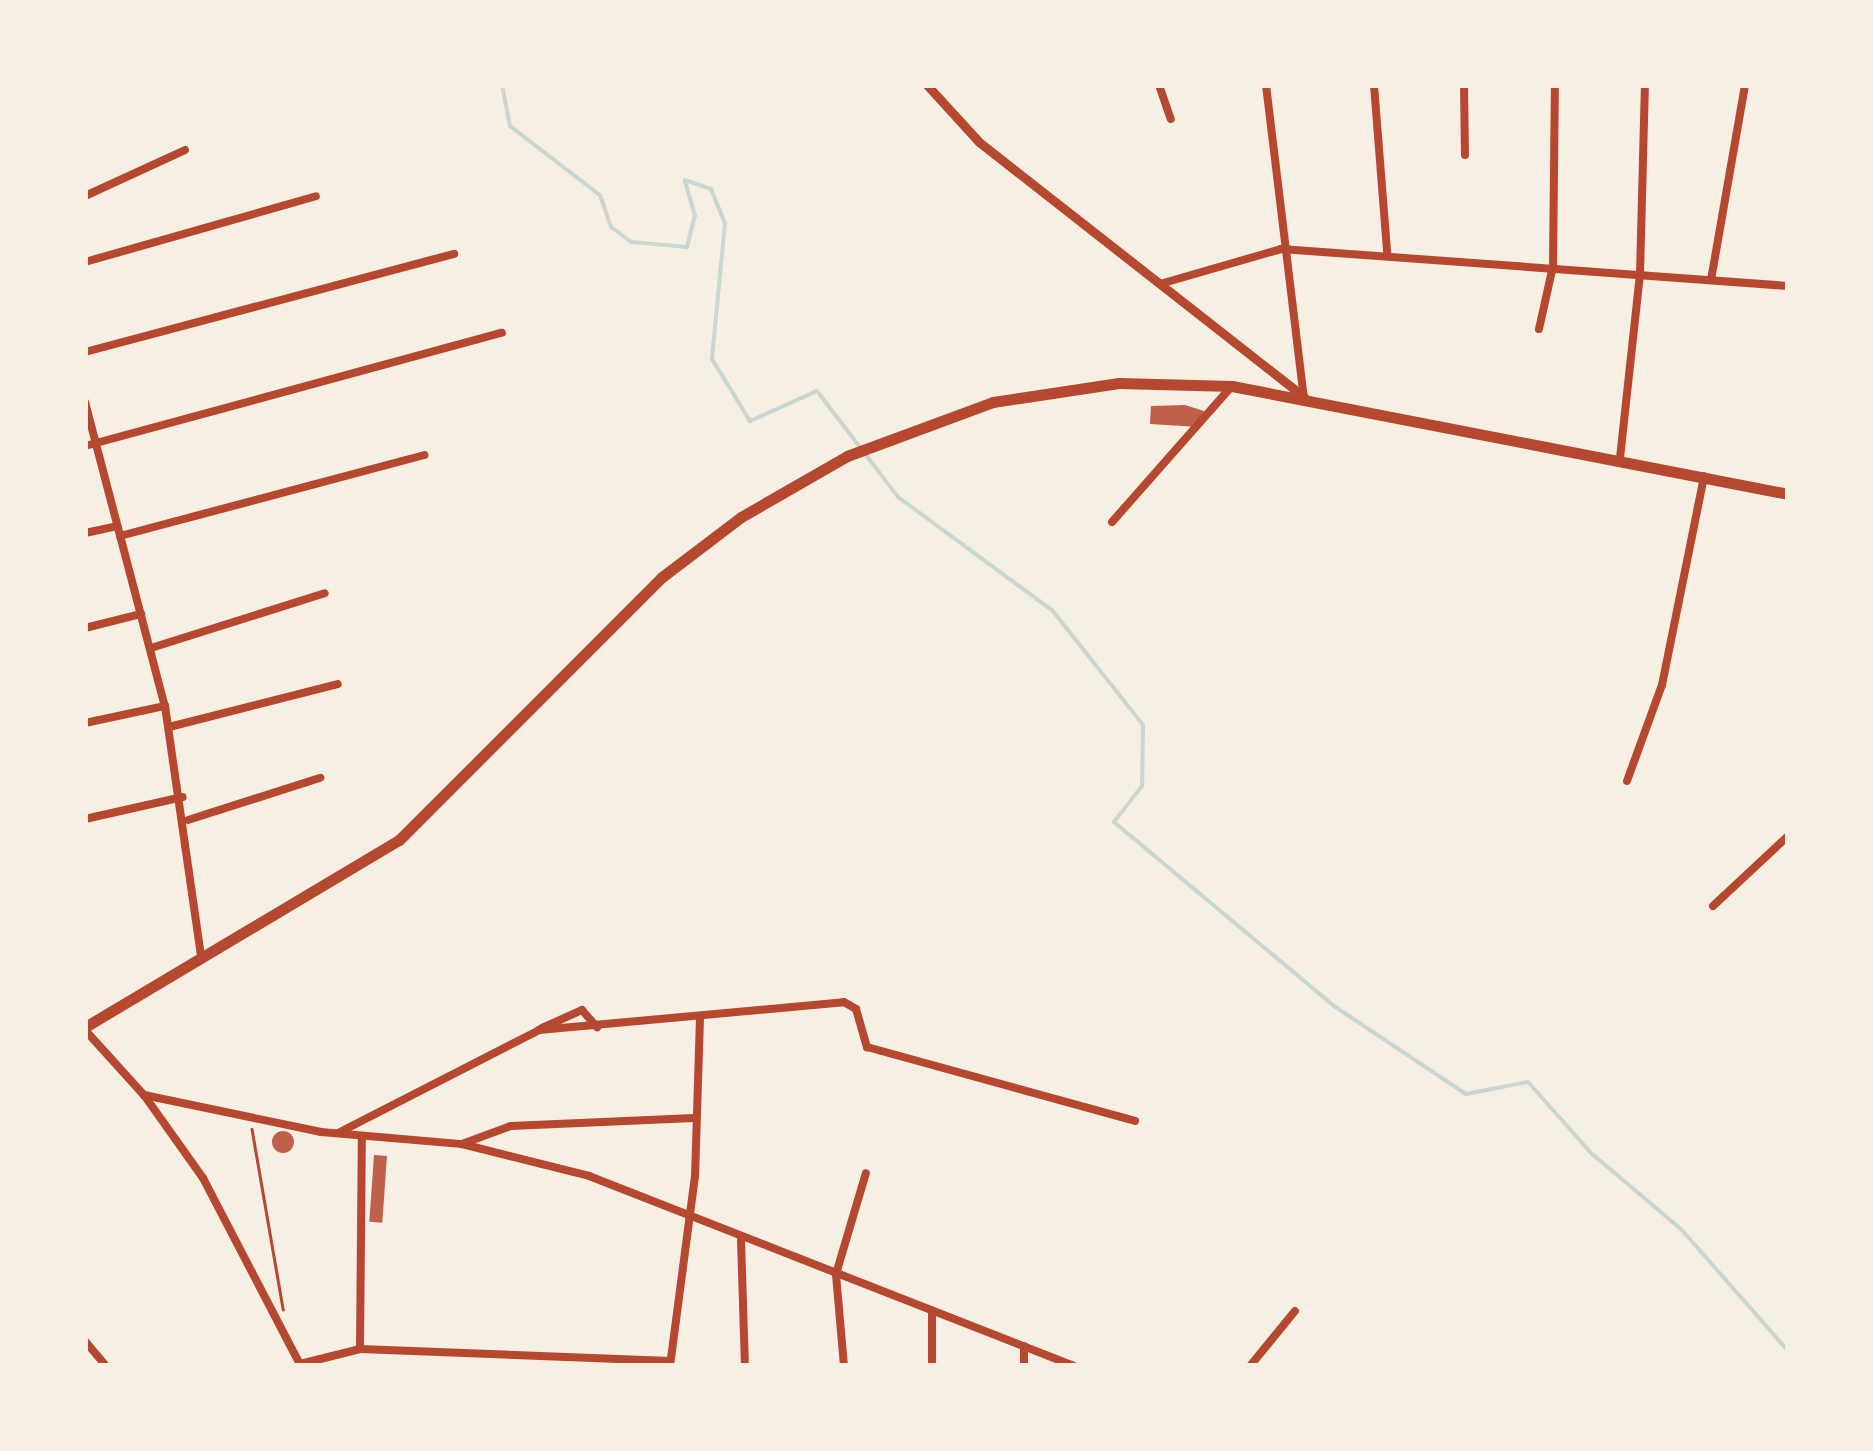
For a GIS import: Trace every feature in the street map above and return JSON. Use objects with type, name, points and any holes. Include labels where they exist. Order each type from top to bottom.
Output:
[{"type":"highway","points":[[85,1028],[398,840],[662,577],[741,517],[872,444],[1068,388],[1232,386],[1620,458],[1788,494]]},
{"type":"street","points":[[926,85],[979,142],[1304,397]]},
{"type":"street","points":[[1158,85],[1172,119]]},
{"type":"street","points":[[1266,85],[1282,249],[1304,397]]},
{"type":"street","points":[[1374,85],[1387,252]]},
{"type":"street","points":[[1464,85],[1465,154]]},
{"type":"street","points":[[1538,328],[1552,266],[1555,85]]},
{"type":"street","points":[[1620,458],[1640,274],[1645,85]]},
{"type":"street","points":[[1712,280],[1744,85]]},
{"type":"street","points":[[85,196],[185,150]]},
{"type":"street","points":[[85,262],[316,196]]},
{"type":"street","points":[[1160,284],[1282,249],[1387,252],[1788,286]]},
{"type":"street","points":[[85,352],[454,254]]},
{"type":"street","points":[[85,446],[502,333]]},
{"type":"street","points":[[1112,522],[1232,386]]},
{"type":"street","points":[[85,402],[165,706],[188,820],[201,957]]},
{"type":"street","points":[[120,536],[424,455]]},
{"type":"street","points":[[1627,781],[1662,685],[1704,476]]},
{"type":"street","points":[[85,533],[117,526]]},
{"type":"street","points":[[151,648],[325,593]]},
{"type":"street","points":[[85,628],[142,614]]},
{"type":"street","points":[[169,727],[338,684]]},
{"type":"street","points":[[85,722],[165,706]]},
{"type":"street","points":[[188,820],[320,778]]},
{"type":"street","points":[[85,819],[183,797]]},
{"type":"street","points":[[1713,906],[1788,836]]},
{"type":"street","points":[[539,1030],[700,1018],[736,1006],[851,1003],[867,1047],[1135,1122]]},
{"type":"street","points":[[338,1133],[582,1010],[598,1027]]},
{"type":"street","points":[[85,1028],[144,1095],[202,1178],[300,1365],[360,1348],[670,1364],[687,1218],[700,1018]]},
{"type":"street","points":[[144,1095],[338,1133],[462,1144],[609,1182],[741,1240],[1074,1366]]},
{"type":"street","points":[[462,1144],[511,1126],[694,1118]]},
{"type":"street","points":[[360,1348],[362,1136]]},
{"type":"street","points":[[844,1366],[836,1274],[866,1173]]},
{"type":"street","points":[[741,1240],[745,1366]]},
{"type":"street","points":[[1250,1366],[1296,1311]]},
{"type":"street","points":[[932,1313],[932,1366]]},
{"type":"street","points":[[85,1341],[106,1366]]},
{"type":"street","points":[[1024,1346],[1024,1366]]},
{"type":"path","points":[[250,1118],[288,1341]]},
{"type":"building","points":[[1185,405],[1204,411],[1199,427],[1150,424],[1151,406]]},
{"type":"building","points":[[283,1131],[291,1134],[291,1150],[283,1153],[275,1150],[272,1142],[275,1134]]},
{"type":"building","points":[[374,1155],[387,1156],[382,1223],[369,1222]]},
{"type":"waterway","points":[[502,85],[510,126],[600,195],[611,227],[632,242],[687,247],[695,216],[685,180],[711,189],[725,223],[712,359],[750,421],[817,391],[898,497],[1052,610],[1143,725],[1142,786],[1114,822],[1334,1006],[1466,1094],[1528,1082],[1591,1153],[1681,1229],[1788,1351]]}]
